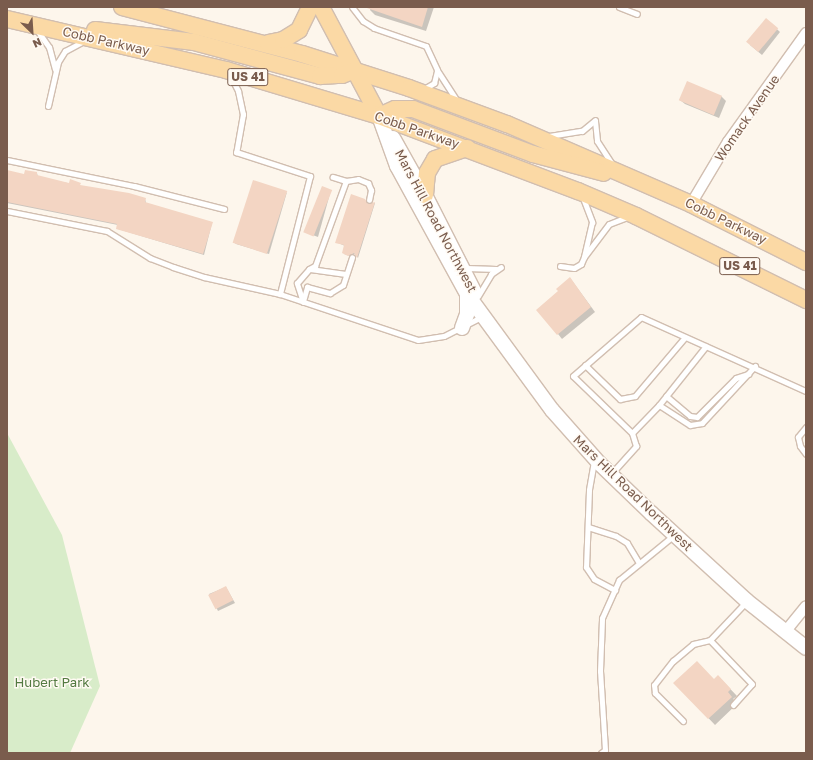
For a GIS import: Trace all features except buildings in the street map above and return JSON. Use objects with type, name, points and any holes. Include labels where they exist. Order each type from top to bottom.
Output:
[{"type":"main road","name":"Cobb Parkway","points":[[122,7],[142,10],[355,70],[465,109],[536,136],[691,204],[806,262]]},
{"type":"main road","points":[[266,44],[283,40],[295,34],[304,24],[310,7]]},
{"type":"main road","points":[[321,7],[378,116],[395,109],[413,109],[561,163],[623,174]]},
{"type":"main road","name":"Cobb Parkway","points":[[7,20],[94,38],[226,70],[378,116],[467,148],[578,191],[636,216],[800,296]]},
{"type":"main road","points":[[55,30],[133,33],[187,41],[320,76],[342,75],[355,70]]},
{"type":"main road","points":[[425,194],[427,173],[435,159],[467,148]]},
{"type":"street","name":"Womack Avenue","points":[[691,204],[728,142],[806,33]]},
{"type":"street","name":"Mars Hill Road Northwest","points":[[378,116],[425,194],[464,267],[472,296]]},
{"type":"street","name":"Mars Hill Road Northwest","points":[[378,116],[397,166],[484,316],[537,392],[594,458],[747,601],[806,648]]},
{"type":"street","points":[[462,328],[472,296]]},
{"type":"street","points":[[785,632],[806,606]]},
{"type":"lane","points":[[352,7],[363,21],[374,28],[426,46],[437,70],[465,109]]},
{"type":"lane","points":[[619,7],[637,14]]},
{"type":"lane","points":[[30,24],[47,42],[54,69]]},
{"type":"lane","points":[[48,106],[54,69],[65,51],[94,38]]},
{"type":"lane","points":[[226,70],[238,91],[243,114],[236,152],[310,176],[280,294]]},
{"type":"lane","points":[[416,91],[434,83],[437,70]]},
{"type":"lane","points":[[536,136],[574,134],[590,126],[595,120],[597,141],[623,174]]},
{"type":"lane","points":[[7,160],[134,186],[224,209]]},
{"type":"lane","points":[[333,176],[346,181],[358,179],[368,183],[371,190],[369,200]]},
{"type":"lane","points":[[303,302],[298,283],[309,269],[315,266],[346,181]]},
{"type":"lane","points":[[560,266],[574,268],[581,264],[584,257],[592,222],[589,208],[578,191]]},
{"type":"lane","points":[[7,211],[107,231],[150,258],[173,267],[204,277],[280,294],[418,340],[444,336],[484,316]]},
{"type":"lane","points":[[584,257],[609,224],[618,218],[636,216]]},
{"type":"lane","points":[[303,302],[307,286],[330,293],[343,285],[352,257]]},
{"type":"lane","points":[[464,267],[478,271],[499,268],[472,296]]},
{"type":"lane","points":[[309,269],[346,274]]},
{"type":"lane","points":[[800,296],[806,304]]},
{"type":"lane","points":[[611,474],[636,446],[632,433],[573,376],[640,317],[755,366],[806,391]]},
{"type":"lane","points":[[585,366],[620,399],[635,396],[685,337]]},
{"type":"lane","points":[[632,433],[659,405],[706,346]]},
{"type":"lane","points":[[659,405],[690,425],[707,420],[755,366]]},
{"type":"lane","points":[[666,396],[690,416],[697,417],[736,378],[749,374]]},
{"type":"lane","points":[[806,427],[798,437],[800,446],[806,454]]},
{"type":"lane","points":[[594,458],[589,490],[586,567],[594,579],[615,590]]},
{"type":"lane","points":[[588,527],[616,536],[627,543],[640,563]]},
{"type":"lane","points":[[601,753],[605,750],[600,671],[602,618],[620,580],[675,534]]},
{"type":"lane","points":[[683,721],[655,693],[654,685],[673,661],[693,644],[710,640],[747,601]]},
{"type":"lane","points":[[710,640],[752,684],[733,705]]},
{"type":"green space","name":"Hubert Park","points":[[7,433],[62,535],[100,686],[70,753],[7,753]]}]
